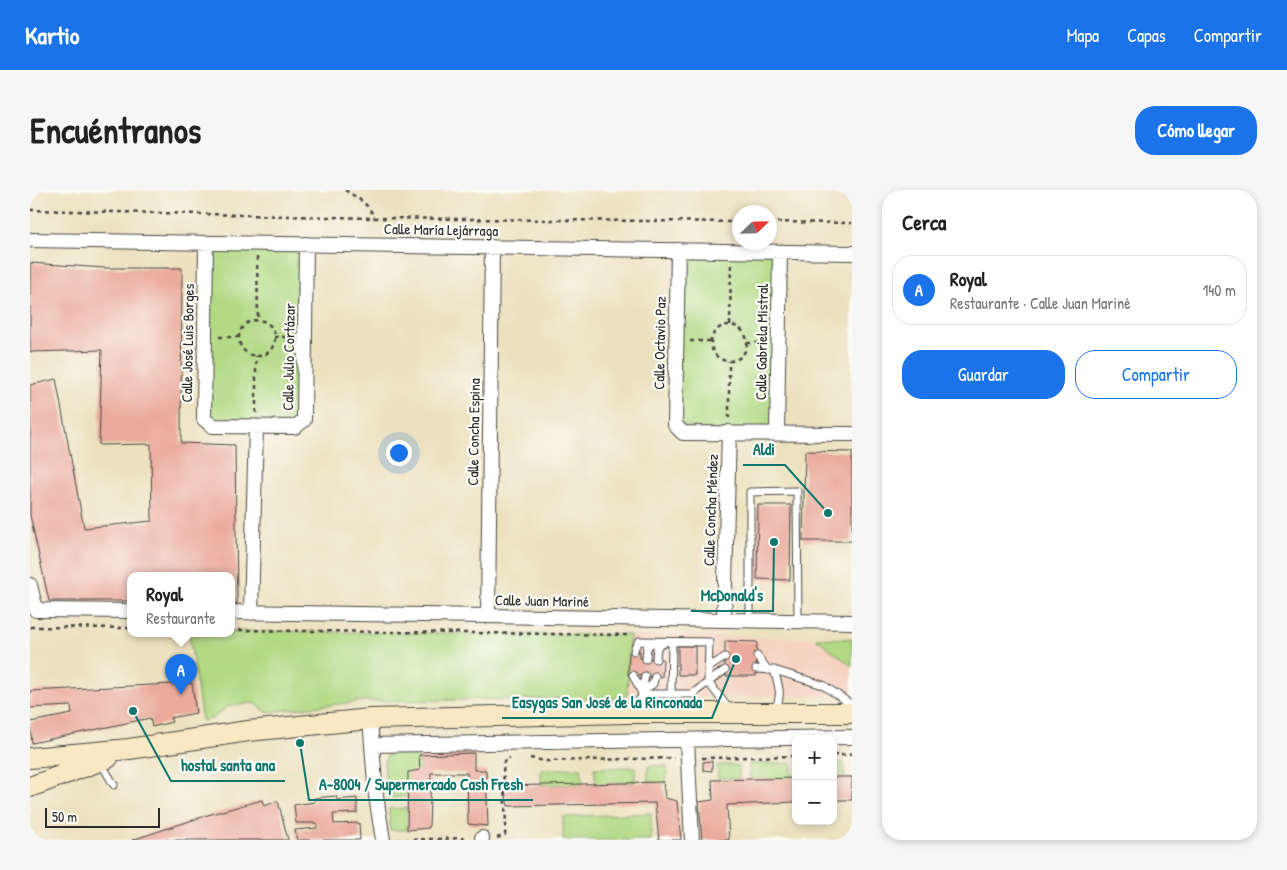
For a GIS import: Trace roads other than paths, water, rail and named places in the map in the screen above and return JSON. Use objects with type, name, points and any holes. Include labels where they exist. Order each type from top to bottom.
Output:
[{"type":"main road","points":[[30,758],[129,749],[248,731],[370,719],[627,714],[852,714]]},
{"type":"main road","points":[[30,787],[129,749]]},
{"type":"street","name":"Calle María Lejárraga","points":[[30,240],[852,253]]},
{"type":"street","name":"Calle José Luis Borges","points":[[206,242],[204,419],[212,426],[256,427]]},
{"type":"street","name":"Calle Julio Cortázar","points":[[256,427],[295,427],[304,420],[306,244]]},
{"type":"street","name":"Calle Concha Espina","points":[[488,616],[492,247]]},
{"type":"street","name":"Calle Octavio Paz","points":[[678,250],[675,425],[683,432],[729,432]]},
{"type":"street","name":"Calle Gabriela Mistral","points":[[777,433],[780,252]]},
{"type":"street","points":[[252,613],[256,427]]},
{"type":"street","points":[[729,432],[852,434]]},
{"type":"street","name":"Calle Concha Méndez","points":[[724,620],[729,432]]},
{"type":"street","points":[[30,585],[36,610],[127,611]]},
{"type":"street","name":"Calle Juan Mariné","points":[[235,612],[852,622]]},
{"type":"street","points":[[370,719],[372,746],[369,773],[383,840]]},
{"type":"street","points":[[372,746],[852,737]]},
{"type":"street","points":[[687,740],[692,840]]},
{"type":"lane","points":[[750,620],[750,492],[797,491],[798,621]]},
{"type":"lane","points":[[634,651],[639,641],[709,642],[708,682],[732,714]]},
{"type":"lane","points":[[646,659],[648,647],[654,641]]},
{"type":"lane","points":[[656,659],[657,647],[669,642]]},
{"type":"lane","points":[[669,642],[671,694]]},
{"type":"lane","points":[[757,656],[771,670],[781,690],[778,704],[773,713]]},
{"type":"lane","points":[[708,668],[725,657]]},
{"type":"lane","points":[[756,669],[771,670],[824,685],[852,705]]},
{"type":"lane","points":[[642,694],[692,694],[725,670]]},
{"type":"lane","points":[[634,675],[636,685],[642,694]]},
{"type":"lane","points":[[642,694],[646,676]]},
{"type":"lane","points":[[627,714],[642,694],[653,684],[655,676]]},
{"type":"lane","points":[[100,761],[114,785]]},
{"type":"place","name":"Aldi","points":[[828,513]]},
{"type":"place","name":"McDonald's","points":[[774,542]]},
{"type":"place","name":"Easygas San José de la Rinconada","points":[[736,659]]},
{"type":"place","name":"Royal","points":[[181,695]]},
{"type":"place","name":"hostal santa ana","points":[[133,711]]},
{"type":"place","name":"A-8004 / Supermercado Cash Fresh","points":[[300,743]]}]
